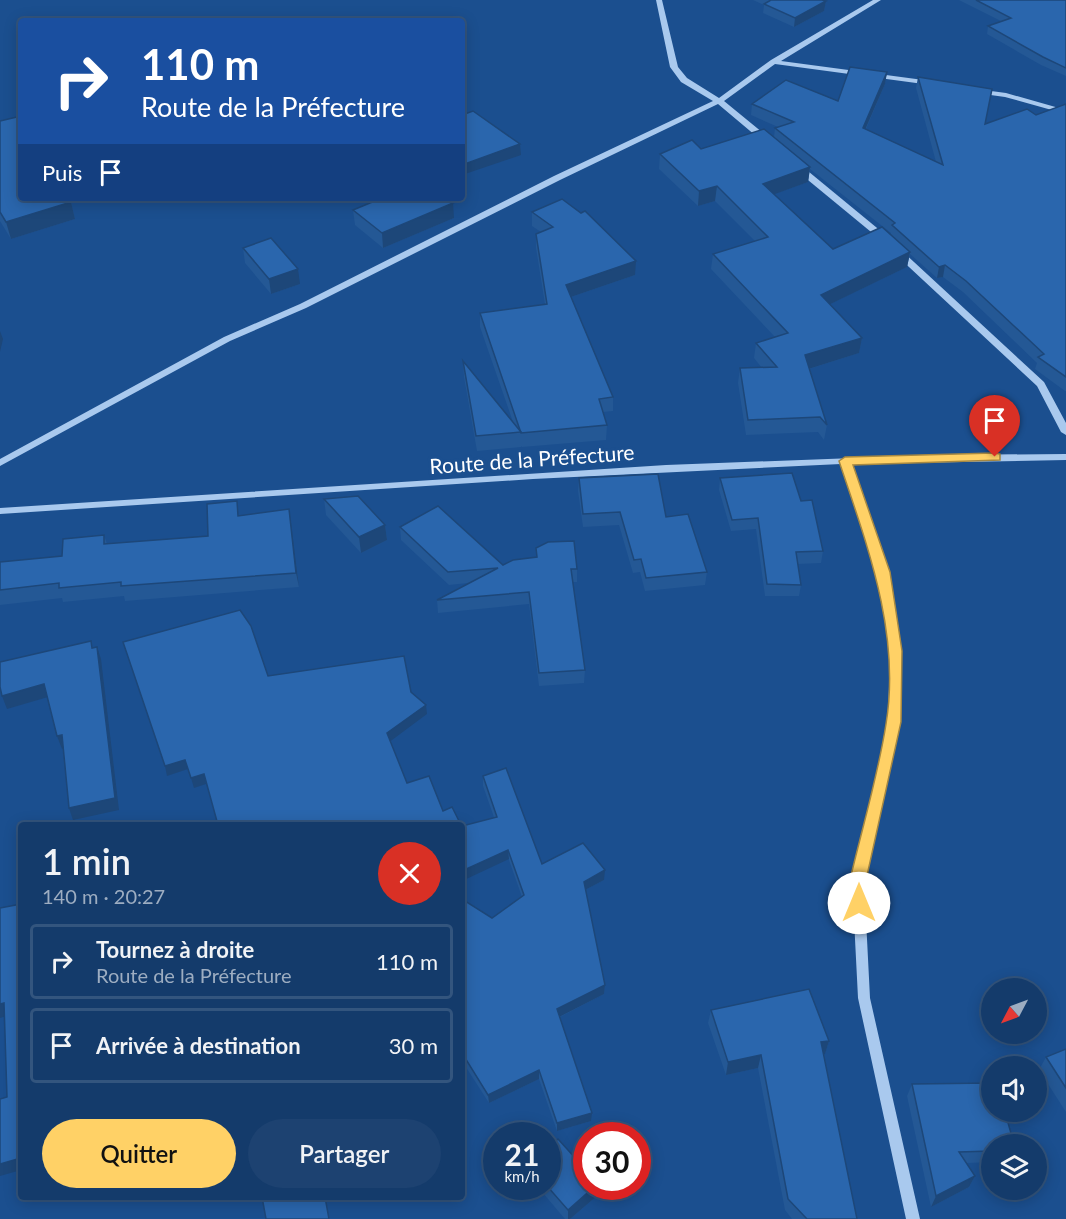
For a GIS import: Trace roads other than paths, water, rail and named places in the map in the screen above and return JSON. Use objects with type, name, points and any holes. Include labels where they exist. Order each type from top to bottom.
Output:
[{"type":"street","points":[[659,0],[674,67],[684,80],[719,101],[772,146]]},
{"type":"street","points":[[0,463],[227,339],[303,306],[556,178],[719,101],[774,62],[878,0]]},
{"type":"street","points":[[774,62],[946,86]]},
{"type":"street","points":[[968,89],[1006,95],[1066,112]]},
{"type":"street","points":[[790,160],[897,250],[1041,384],[1066,432]]},
{"type":"street","name":"Route de la Préfecture","points":[[0,511],[845,461],[1066,457]]},
{"type":"street","points":[[845,461],[883,572],[896,651],[894,722],[858,880],[864,998],[913,1219]]}]
